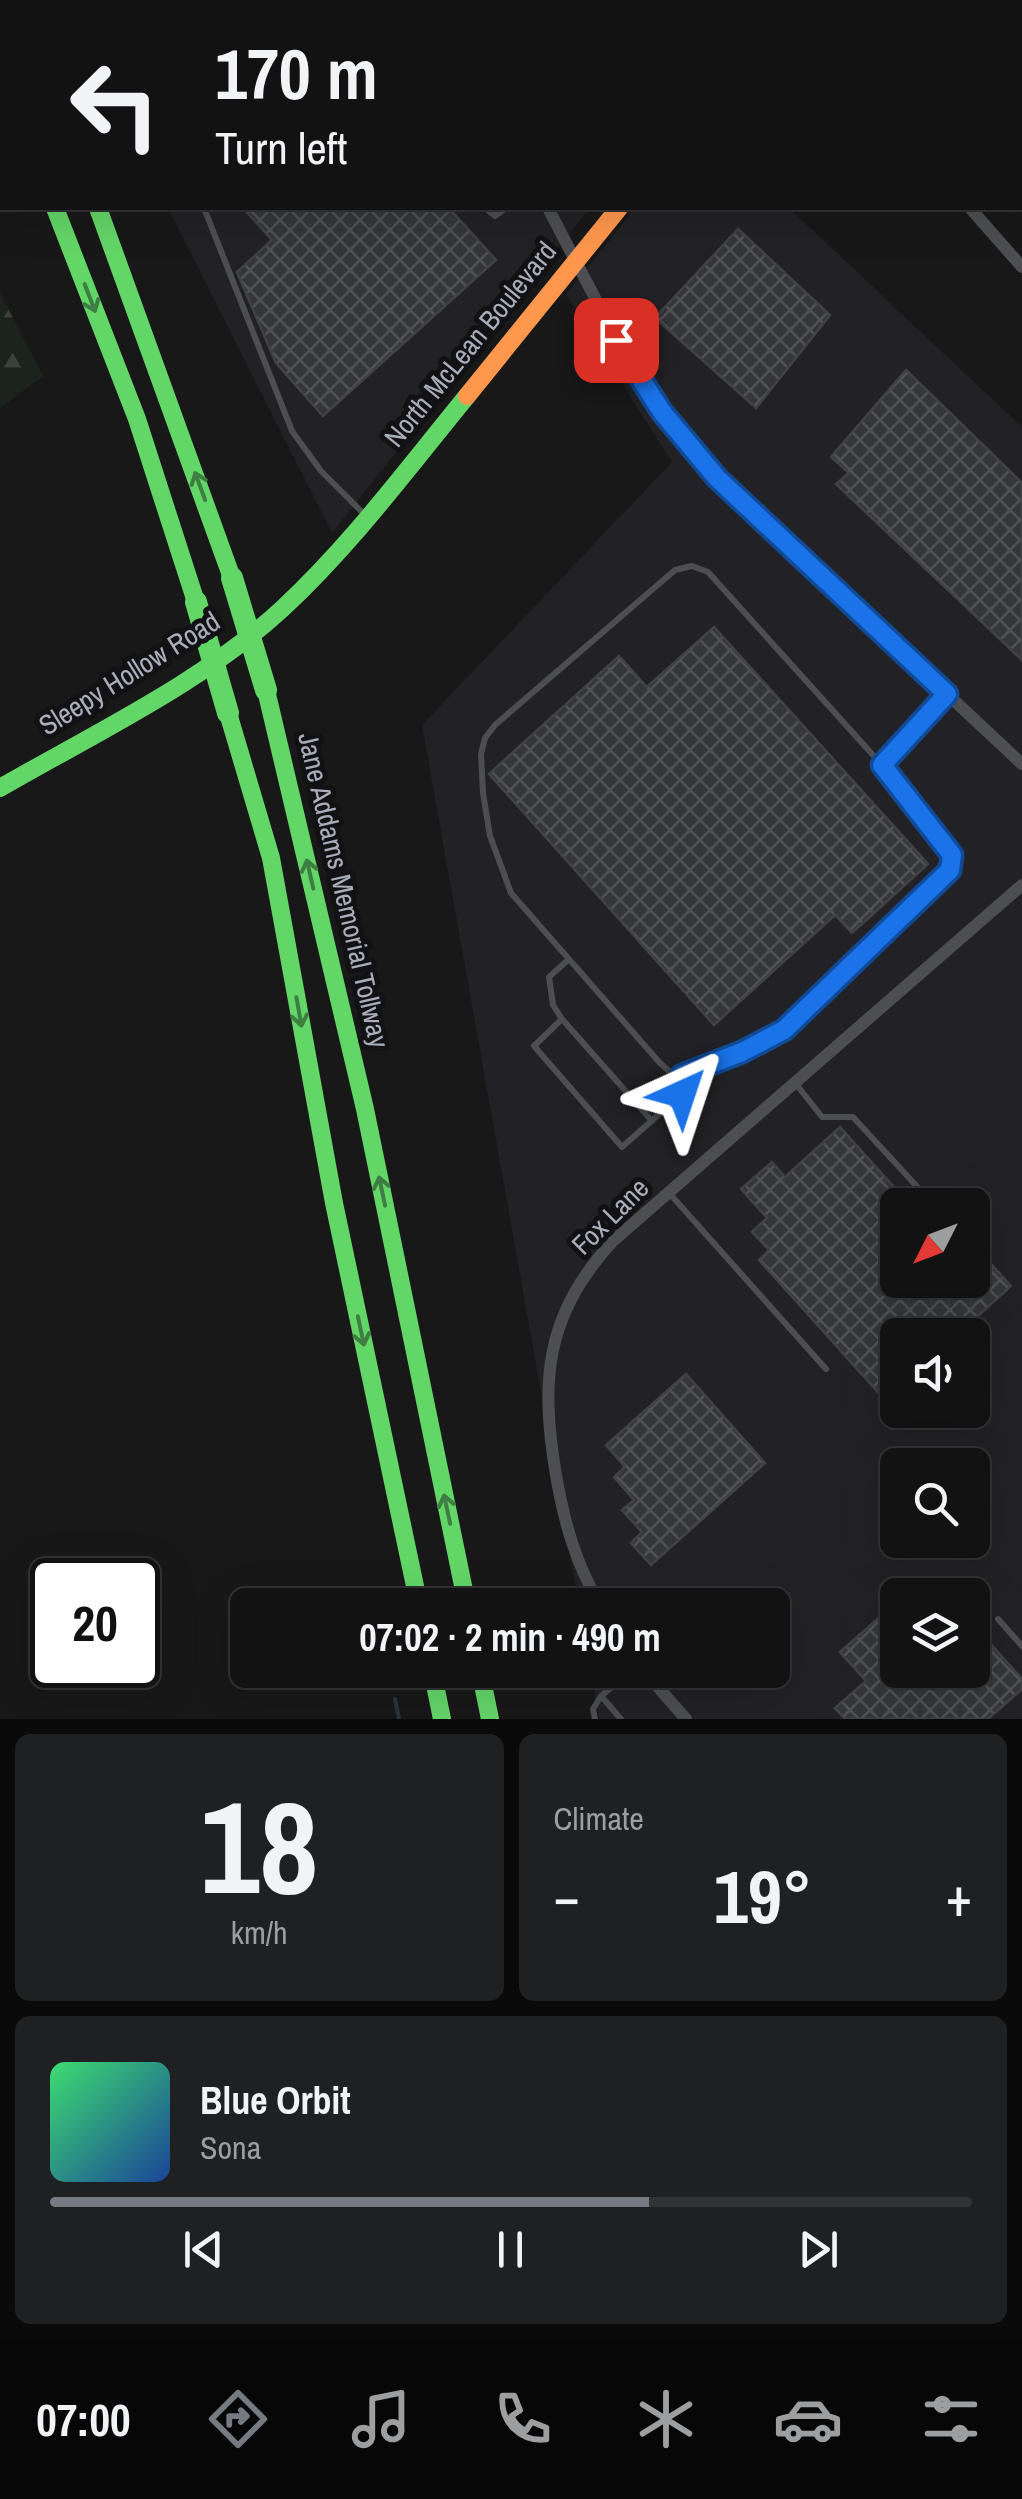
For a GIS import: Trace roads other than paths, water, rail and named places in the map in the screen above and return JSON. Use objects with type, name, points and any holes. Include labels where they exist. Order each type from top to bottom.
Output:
[{"type":"main road","points":[[56,210],[137,419],[196,602],[271,858],[334,1203],[415,1588]]},
{"type":"main road","name":"Jane Addams Memorial Tollway","points":[[99,210],[232,578],[266,690],[366,1109],[464,1588]]},
{"type":"main road","name":"North McLean Boulevard","points":[[368,518],[618,210]]},
{"type":"main road","name":"Sleepy Hollow Road","points":[[0,788],[167,691],[228,650],[282,609],[368,518]]},
{"type":"main road","points":[[436,1688],[442,1719]]},
{"type":"main road","points":[[484,1688],[490,1719]]},
{"type":"street","points":[[549,210],[631,367],[662,412],[717,478],[1022,764]]},
{"type":"street","points":[[972,210],[1022,267]]},
{"type":"street","name":"Fox Lane","points":[[592,1588],[576,1557],[562,1507],[547,1411],[548,1373],[562,1318],[576,1290],[613,1241],[1022,884]]},
{"type":"street","points":[[659,1688],[686,1719]]},
{"type":"lane","points":[[205,210],[292,431],[321,471],[368,518]]},
{"type":"lane","points":[[692,566],[708,572],[882,765],[952,855],[950,870],[784,1030],[742,1052],[682,1075],[671,1073],[660,1063],[568,960],[511,893],[500,868],[490,836],[484,793],[480,754],[484,738],[675,570],[692,566]]},
{"type":"lane","points":[[882,765],[947,694]]},
{"type":"lane","points":[[568,960],[550,977],[553,1005],[652,1121]]},
{"type":"lane","points":[[562,1019],[534,1046],[622,1148],[682,1094],[682,1075]]},
{"type":"lane","points":[[795,1082],[822,1118],[853,1117],[918,1188]]},
{"type":"lane","points":[[669,1193],[826,1369]]},
{"type":"lane","points":[[998,1619],[1022,1646]]},
{"type":"lane","points":[[595,1719],[593,1709],[611,1688]]},
{"type":"lane","points":[[601,1696],[621,1719]]},
{"type":"waterway","points":[[395,1699],[399,1719]]}]
